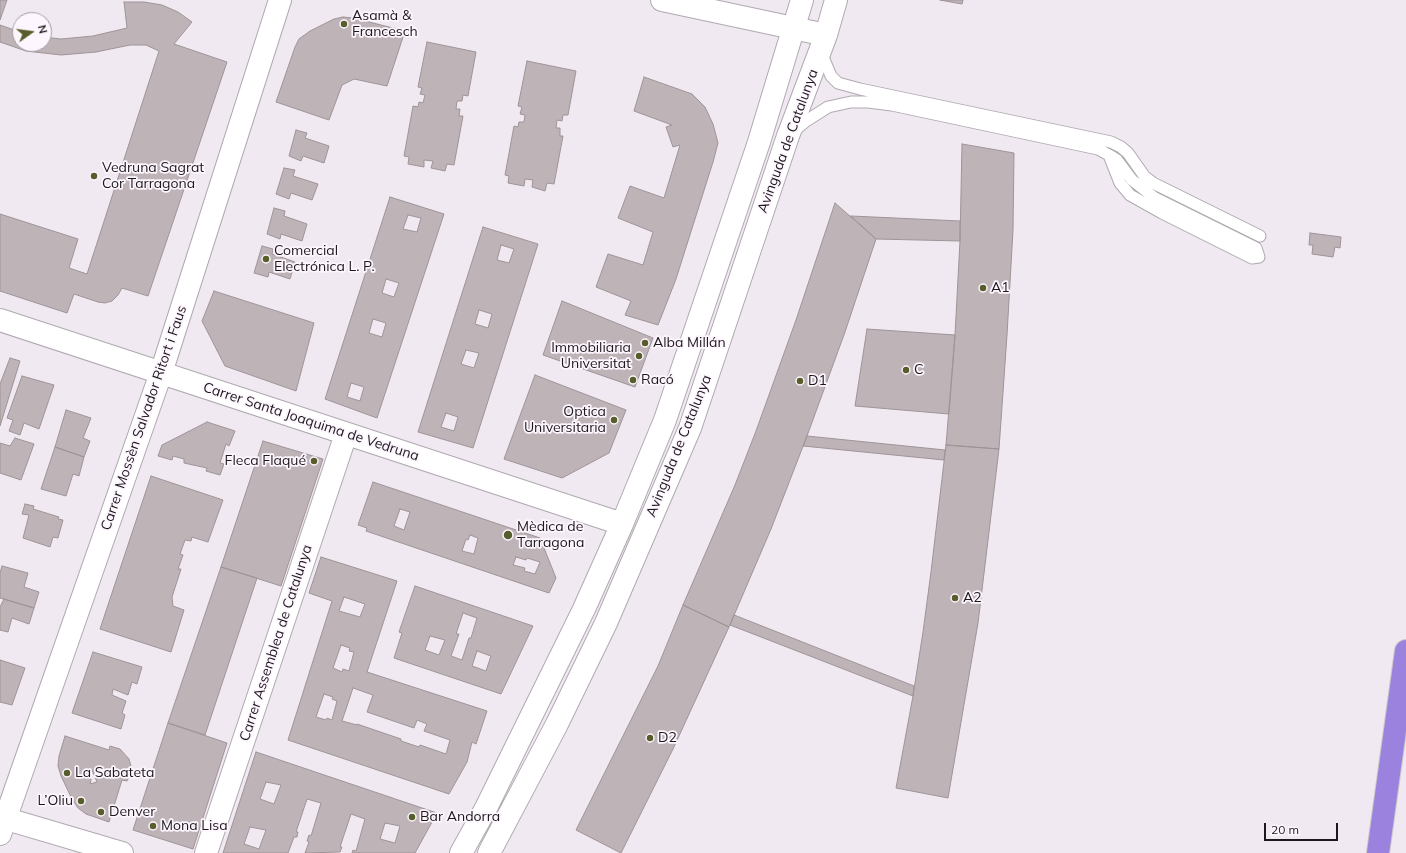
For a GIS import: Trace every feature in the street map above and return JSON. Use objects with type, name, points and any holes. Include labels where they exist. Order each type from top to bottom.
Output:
[{"type":"highway","points":[[1378,853],[1406,651]]},
{"type":"street","name":"Carrer Mossèn Salvador Ritort i Faus","points":[[2,823],[160,373],[280,0]]},
{"type":"street","points":[[662,0],[794,28],[824,44]]},
{"type":"street","name":"Avinguda de Catalunya","points":[[461,853],[486,808],[581,614],[622,524],[665,420],[759,142],[802,0]]},
{"type":"street","name":"Avinguda de Catalunya","points":[[489,853],[557,724],[606,623],[690,428],[788,136],[824,44],[836,0]]},
{"type":"street","name":"Carrer Santa Joaquima de Vedruna","points":[[0,320],[622,524]]},
{"type":"street","name":"Carrer Assemblea de Catalunya","points":[[206,853],[346,434]]},
{"type":"street","points":[[2,823],[122,853]]},
{"type":"lane","points":[[824,44],[831,76],[838,83],[860,89],[1111,142],[1122,147],[1128,153],[1144,177],[1153,183],[1260,236]]},
{"type":"lane","points":[[788,136],[806,121],[828,107],[851,102],[868,102],[892,105],[1098,149],[1117,160],[1132,180],[1150,194],[1256,248],[1259,257]]},
{"type":"building","points":[[0,0],[7,0],[0,20]]},
{"type":"building","points":[[940,0],[963,0],[962,4]]},
{"type":"building","points":[[124,2],[144,2],[162,5],[178,12],[192,22],[174,44],[227,62],[148,296],[122,288],[112,301],[105,303],[74,294],[67,313],[0,291],[0,214],[78,239],[69,268],[87,274],[159,51],[146,45],[130,45],[96,52],[61,55],[35,52],[52,52],[52,38],[61,39],[93,36],[127,28]]},
{"type":"building","points":[[343,17],[353,18],[405,31],[387,86],[354,79],[342,85],[329,120],[276,102],[299,39],[310,31],[334,19]]},
{"type":"building","points":[[0,25],[12,29],[12,46],[0,42]]},
{"type":"building","points":[[427,42],[476,52],[468,96],[463,95],[462,101],[457,101],[456,109],[460,109],[459,116],[463,116],[454,165],[447,164],[445,171],[431,168],[433,161],[424,160],[424,167],[408,164],[409,157],[404,156],[413,106],[418,107],[419,102],[423,103],[425,95],[420,94],[422,88],[418,87]]},
{"type":"building","points":[[527,61],[576,71],[568,115],[563,115],[562,121],[557,120],[556,128],[560,128],[560,136],[563,136],[554,184],[547,183],[545,191],[532,187],[533,180],[525,179],[524,186],[508,183],[509,176],[505,175],[514,126],[518,127],[519,122],[524,122],[525,115],[520,114],[522,107],[518,106]]},
{"type":"building","points":[[644,77],[692,94],[705,107],[713,124],[718,143],[676,279],[658,325],[625,315],[631,301],[596,287],[608,254],[643,265],[653,232],[618,218],[630,186],[664,198],[680,145],[673,147],[666,127],[672,125],[634,111]]},
{"type":"building","points":[[296,130],[307,133],[305,138],[329,146],[324,163],[303,156],[301,161],[289,156]]},
{"type":"building","name":"A1","points":[[962,144],[1014,153],[1013,230],[999,449],[946,445],[955,335],[960,241]]},
{"type":"building","points":[[284,168],[295,170],[293,176],[318,184],[312,200],[291,193],[289,199],[276,194]]},
{"type":"building","points":[[390,197],[444,214],[377,418],[325,399]],"holes":[[[408,215],[421,218],[417,232],[403,229]],[[386,279],[399,283],[394,297],[382,293]],[[373,319],[386,323],[382,337],[369,333]],[[351,383],[364,387],[360,401],[347,397]]]},
{"type":"building","name":"D1","points":[[835,203],[876,239],[845,332],[807,436],[771,529],[729,627],[683,605],[735,485],[756,431],[796,320]]},
{"type":"building","points":[[274,208],[285,211],[284,216],[307,224],[302,241],[281,234],[280,239],[267,234]]},
{"type":"building","points":[[851,216],[960,221],[960,241],[876,239]]},
{"type":"building","points":[[483,227],[538,244],[473,448],[418,432]],"holes":[[[501,245],[514,249],[509,263],[497,260]],[[479,310],[492,314],[488,328],[475,324]],[[466,350],[479,353],[474,368],[461,364]],[[446,413],[458,417],[454,431],[441,427]]]},
{"type":"building","points":[[1310,233],[1341,237],[1340,248],[1335,247],[1333,257],[1312,254],[1313,245],[1309,245]]},
{"type":"building","points":[[262,246],[273,249],[272,254],[295,262],[290,279],[269,272],[268,277],[254,273]]},
{"type":"building","points":[[214,291],[314,323],[296,391],[225,366],[202,321]]},
{"type":"building","points":[[562,301],[653,338],[635,387],[543,355]]},
{"type":"building","name":"C","points":[[867,329],[955,335],[949,414],[855,406]]},
{"type":"building","points":[[10,358],[20,361],[0,426],[0,384]]},
{"type":"building","points":[[535,375],[626,410],[609,453],[562,478],[504,459]]},
{"type":"building","points":[[22,376],[54,385],[39,429],[24,423],[20,435],[9,431],[13,420],[7,418]]},
{"type":"building","points":[[66,410],[91,418],[83,438],[90,441],[84,457],[55,447]]},
{"type":"building","points":[[207,422],[235,431],[229,446],[226,444],[220,463],[224,464],[220,475],[206,471],[207,468],[184,463],[184,459],[173,456],[172,460],[158,456],[162,445]]},
{"type":"building","points":[[807,436],[945,450],[944,460],[803,446]]},
{"type":"building","points":[[15,438],[34,444],[21,480],[0,473],[0,443],[10,446]]},
{"type":"building","points":[[263,441],[323,459],[281,586],[221,567]]},
{"type":"building","name":"A2","points":[[946,445],[999,449],[978,623],[948,798],[896,788],[923,632]]},
{"type":"building","points":[[55,447],[84,457],[79,476],[73,474],[66,496],[41,489]]},
{"type":"building","points":[[151,476],[223,500],[208,542],[192,537],[191,541],[185,540],[180,554],[183,555],[178,569],[181,569],[172,597],[173,606],[184,610],[171,652],[100,629]]},
{"type":"building","points":[[373,482],[540,538],[556,578],[549,593],[366,531],[367,528],[358,525]],"holes":[[[400,509],[410,512],[404,530],[394,526]],[[470,535],[478,538],[474,554],[462,551],[466,539],[468,540]],[[516,557],[526,560],[527,558],[540,562],[535,574],[524,571],[525,568],[513,565]]]},
{"type":"building","points":[[25,504],[34,506],[33,509],[59,517],[58,519],[63,520],[58,538],[53,537],[50,547],[23,538],[29,515],[22,514]]},
{"type":"building","points":[[321,557],[397,581],[367,672],[487,711],[476,744],[472,742],[467,762],[449,794],[288,740],[332,601],[309,593]],"holes":[[[344,597],[365,604],[360,617],[339,611]],[[341,645],[350,648],[349,651],[354,652],[349,671],[343,669],[342,672],[333,668]],[[353,688],[373,695],[367,712],[414,728],[417,720],[427,724],[424,731],[450,740],[446,754],[420,745],[419,747],[401,741],[401,739],[357,724],[342,721]],[[324,694],[333,697],[332,699],[337,701],[332,720],[316,717]]]},
{"type":"building","points":[[2,566],[28,573],[24,587],[39,592],[34,608],[0,598],[0,573]]},
{"type":"building","points":[[221,567],[257,578],[205,735],[168,723]]},
{"type":"building","points":[[415,586],[533,626],[501,694],[394,658],[402,633],[399,632]],"holes":[[[463,613],[477,618],[462,660],[451,656],[459,634],[456,634]],[[430,636],[445,640],[439,655],[425,650]],[[477,651],[491,656],[486,671],[472,666]]]},
{"type":"building","points":[[4,599],[34,608],[29,624],[12,618],[8,632],[0,630],[0,607]]},
{"type":"building","name":"D2","points":[[683,605],[729,627],[673,749],[621,853],[576,830],[658,666]]},
{"type":"building","points":[[734,615],[914,686],[913,696],[730,625]]},
{"type":"building","points":[[93,652],[142,667],[137,684],[132,682],[128,695],[113,689],[112,695],[126,701],[122,713],[125,715],[121,729],[72,713]]},
{"type":"building","points":[[0,660],[25,668],[12,705],[0,702]]},
{"type":"building","points":[[168,723],[227,743],[193,849],[133,830]]},
{"type":"building","points":[[65,736],[109,750],[110,746],[120,749],[129,759],[131,766],[130,774],[127,781],[122,780],[109,822],[86,814],[78,808],[61,776],[58,766],[59,756]],"holes":[[[92,770],[97,782],[90,784],[90,775],[84,772]]]},
{"type":"building","points":[[256,752],[437,813],[415,853],[352,853],[353,850],[356,851],[365,819],[351,814],[340,847],[342,847],[340,852],[305,853],[309,842],[307,841],[309,835],[311,836],[321,803],[307,799],[296,832],[298,832],[297,837],[294,837],[288,853],[223,853]],"holes":[[[266,782],[281,785],[274,804],[260,799]],[[385,823],[400,826],[395,843],[380,839]],[[250,827],[266,830],[259,849],[244,844]]]},
{"type":"place","name":"Asamà & Francesch","points":[[344,24]]},
{"type":"place","name":"Vedruna Sagrat Cor Tarragona","points":[[94,176]]},
{"type":"place","name":"Comercial Electrónica L. P.","points":[[266,259]]},
{"type":"place","name":"A1","points":[[983,288]]},
{"type":"place","name":"Alba Millán","points":[[645,343]]},
{"type":"place","name":"Immobiliaria Universitat","points":[[639,356]]},
{"type":"place","name":"C","points":[[906,370]]},
{"type":"place","name":"Racó","points":[[633,380]]},
{"type":"place","name":"D1","points":[[800,381]]},
{"type":"place","name":"Optica Universitaria","points":[[614,420]]},
{"type":"place","name":"Fleca Flaqué","points":[[314,461]]},
{"type":"place","name":"Mèdica de Tarragona","points":[[508,535]]},
{"type":"place","name":"A2","points":[[955,598]]},
{"type":"place","name":"D2","points":[[650,738]]},
{"type":"place","name":"La Sabateta","points":[[67,773]]},
{"type":"place","name":"L’Oliu","points":[[81,801]]},
{"type":"place","name":"Denver","points":[[101,812]]},
{"type":"place","name":"Bar Andorra","points":[[412,817]]},
{"type":"place","name":"Mona Lisa","points":[[153,826]]}]
